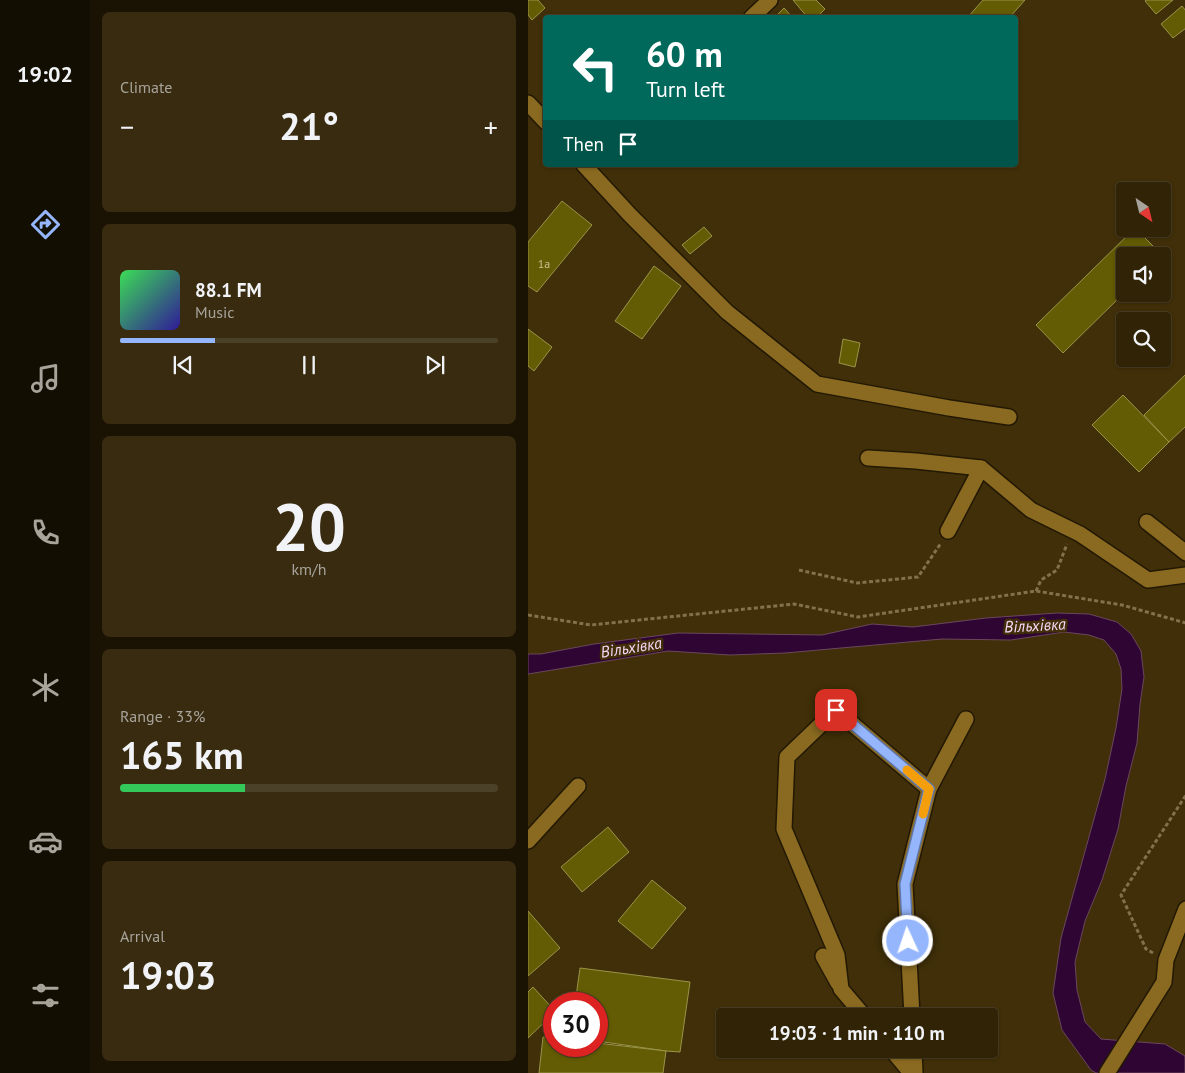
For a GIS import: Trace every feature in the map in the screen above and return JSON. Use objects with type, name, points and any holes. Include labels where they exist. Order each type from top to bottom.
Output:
[{"type":"street","points":[[754,15],[765,2]]},
{"type":"street","points":[[528,103],[543,119]]},
{"type":"street","points":[[586,167],[630,215],[727,312],[817,384],[1008,417]]},
{"type":"street","points":[[868,458],[916,460],[981,468],[1031,510],[1080,534],[1148,580],[1186,575]]},
{"type":"street","points":[[948,531],[981,468]]},
{"type":"street","points":[[1147,522],[1186,553]]},
{"type":"street","points":[[841,989],[838,955],[784,829],[787,757],[836,710],[929,789]]},
{"type":"street","points":[[912,1008],[905,884],[929,789],[966,719]]},
{"type":"street","points":[[528,841],[578,786]]},
{"type":"street","points":[[1107,1073],[1164,982],[1166,960],[1186,909]]},
{"type":"street","points":[[824,956],[841,989],[857,1008]]},
{"type":"street","points":[[898,1058],[911,1073]]},
{"type":"street","points":[[914,1058],[915,1073]]},
{"type":"path","points":[[799,570],[857,583],[918,577],[948,531]]},
{"type":"path","points":[[1036,591],[1041,580],[1057,570],[1066,545],[1080,534]]},
{"type":"path","points":[[528,615],[591,625],[794,604],[858,617],[1036,591],[1122,605],[1186,623]]},
{"type":"path","points":[[1166,960],[1146,949],[1121,895],[1186,795]]},
{"type":"water","name":"Вільхівка","points":[[1057,613],[1089,614],[1117,622],[1131,634],[1141,651],[1144,677],[1137,743],[1118,829],[1102,880],[1085,921],[1075,962],[1077,990],[1085,1022],[1101,1039],[1165,1044],[1185,1056],[1185,1073],[1096,1073],[1091,1070],[1062,1030],[1053,993],[1061,938],[1105,779],[1122,689],[1121,669],[1116,654],[1104,640],[1089,635],[1064,632],[1011,640],[942,639],[785,653],[730,655],[668,651],[528,674],[528,654],[541,654],[594,644],[678,633],[822,635],[872,624],[913,627],[986,618]]},
{"type":"building","points":[[528,0],[538,0],[545,8],[532,20],[528,15]]},
{"type":"building","points":[[793,0],[816,0],[825,9],[819,15],[806,15]]},
{"type":"building","points":[[983,0],[1025,0],[1012,15],[970,15]]},
{"type":"building","points":[[1146,0],[1173,0],[1156,14]]},
{"type":"building","points":[[1182,6],[1186,11],[1186,28],[1173,38],[1161,24]]},
{"type":"building","points":[[784,8],[790,15],[777,15]]},
{"type":"building","points":[[562,201],[592,225],[537,292],[528,286],[528,242]]},
{"type":"building","points":[[704,227],[712,236],[690,254],[682,245]]},
{"type":"building","points":[[1125,238],[1145,238],[1154,247],[1116,247],[1116,301],[1063,353],[1036,325]]},
{"type":"building","points":[[654,266],[681,286],[642,339],[615,321]]},
{"type":"building","points":[[528,329],[552,347],[534,371],[528,366]]},
{"type":"building","points":[[843,339],[860,343],[855,367],[839,363]]},
{"type":"building","points":[[1186,374],[1186,426],[1169,442],[1144,415]]},
{"type":"building","points":[[1123,395],[1169,442],[1139,472],[1092,425]]},
{"type":"building","points":[[608,827],[629,852],[582,892],[561,867]]},
{"type":"building","points":[[652,880],[686,908],[652,949],[618,921]]},
{"type":"building","points":[[528,911],[560,948],[528,976]]},
{"type":"building","points":[[580,968],[690,982],[680,1052],[608,1043],[608,992],[577,992]]},
{"type":"building","points":[[533,987],[543,998],[543,1024],[528,1038],[528,992]]},
{"type":"building","points":[[543,1037],[543,1057],[608,1057],[608,1044],[666,1051],[663,1073],[539,1073]]},
{"type":"slow traffic","points":[[907,770],[929,789],[923,814]]},
{"type":"route","points":[[836,710],[929,789],[905,884],[908,941]]}]
